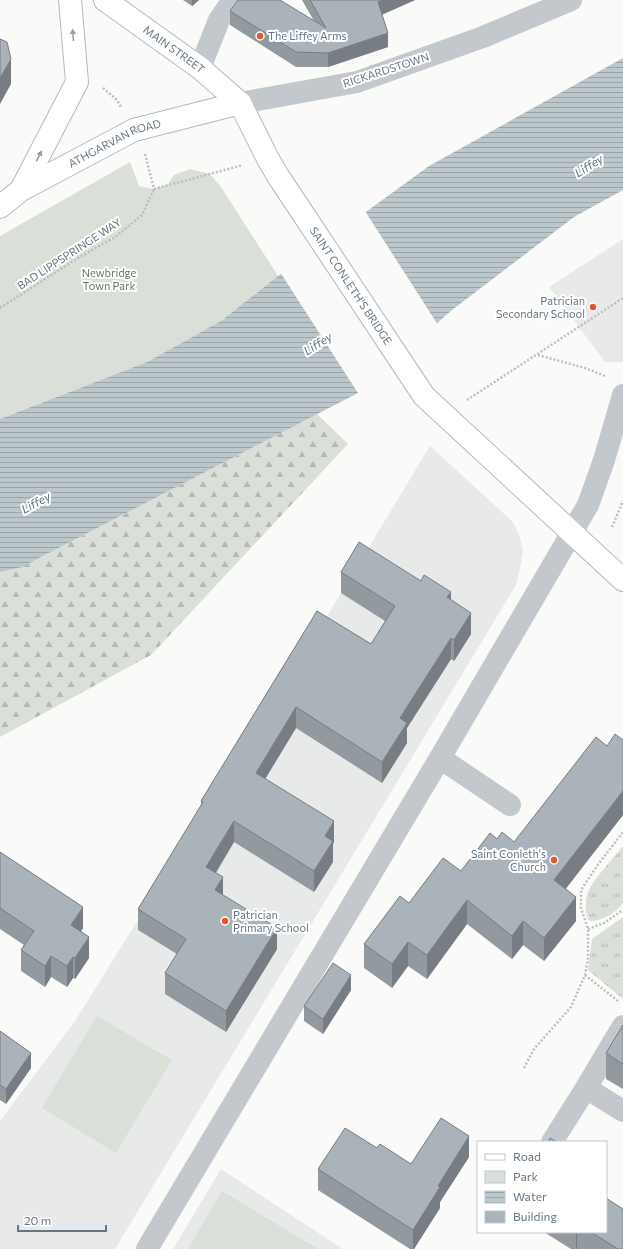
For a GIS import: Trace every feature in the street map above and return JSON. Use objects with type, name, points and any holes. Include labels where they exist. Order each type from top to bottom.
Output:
[{"type":"main road","points":[[21,190],[77,82],[70,0]]},
{"type":"main road","name":"MAIN STREET","points":[[105,0],[200,68],[240,103]]},
{"type":"main road","name":"ATHGARVAN ROAD","points":[[0,207],[21,190],[134,130],[240,103]]},
{"type":"main road","name":"SAINT CONLETH'S BRIDGE","points":[[240,103],[273,168],[424,396],[623,580]]},
{"type":"street","points":[[200,68],[219,20],[233,0]]},
{"type":"street","name":"RICKARDSTOWN","points":[[240,103],[357,82],[483,37],[571,0]]},
{"type":"street","points":[[147,1249],[440,758],[588,505],[604,460],[617,387]]},
{"type":"street","points":[[440,758],[510,805]]},
{"type":"street","points":[[553,1141],[623,1026]]},
{"type":"street","points":[[586,1088],[623,1111]]},
{"type":"path","name":"BAD LIPPSPRINGE WAY","points":[[0,308],[71,262],[115,237],[142,215],[154,189],[273,168]]},
{"type":"path","points":[[445,415],[623,298]]},
{"type":"path","points":[[537,355],[585,368],[617,387]]},
{"type":"path","points":[[612,527],[623,501]]},
{"type":"path","points":[[524,1068],[534,1049],[571,1007],[585,975],[588,959],[588,929],[581,908],[582,890],[623,832]]},
{"type":"path","points":[[588,929],[604,923],[623,910]]},
{"type":"path","points":[[585,975],[623,1004]]},
{"type":"shaded area","name":"Patrician Secondary School","points":[[623,239],[623,362],[605,362],[549,287]]},
{"type":"shaded area","name":"Patrician Primary School","points":[[430,446],[512,521],[519,534],[523,550],[516,585],[115,1249],[0,1249],[0,1121],[75,1021],[323,623]]},
{"type":"shaded area","points":[[221,1169],[343,1249],[173,1249]]},
{"type":"green space","name":"Newbridge Town Park","points":[[130,162],[139,186],[154,189],[168,184],[174,175],[190,169],[210,174],[221,187],[278,276],[221,321],[147,362],[0,419],[0,236]]},
{"type":"green space","points":[[317,414],[348,444],[151,655],[0,737],[0,569],[34,561]]},
{"type":"green space","points":[[623,846],[623,903],[617,910],[608,916],[599,920],[590,921],[586,910],[588,891],[597,877]]},
{"type":"green space","points":[[623,917],[623,999],[588,970],[592,939]]},
{"type":"green space","points":[[97,1016],[172,1060],[116,1153],[42,1108]]},
{"type":"green space","points":[[222,1191],[318,1249],[188,1249]]},
{"type":"water","name":"Liffey","points":[[623,58],[623,190],[574,217],[452,310],[358,393],[22,567],[0,572],[0,419],[147,362],[221,321],[278,276],[429,166]]},
{"type":"pier","points":[[365,211],[438,325],[359,395],[354,397],[358,393],[280,272]]},
{"type":"building","points":[[238,0],[280,0],[326,28],[310,0],[383,0],[378,2],[388,33],[328,53],[296,52],[230,11]]},
{"type":"building","points":[[0,39],[7,42],[11,59],[0,78]]},
{"type":"building","points":[[359,542],[421,581],[424,575],[451,592],[447,597],[471,613],[454,640],[451,638],[400,718],[407,723],[382,762],[296,707],[256,773],[334,821],[325,836],[333,841],[314,871],[234,821],[206,867],[223,877],[215,890],[277,928],[226,1011],[165,973],[186,939],[138,909],[203,802],[201,801],[317,611],[371,644],[395,606],[341,572]]},
{"type":"building","points":[[615,734],[623,740],[623,791],[554,880],[576,897],[544,938],[523,921],[512,936],[467,900],[427,955],[408,942],[392,964],[364,944],[400,896],[409,903],[443,858],[461,871],[490,833],[497,839],[502,832],[514,842],[596,737],[607,746]]},
{"type":"building","points":[[0,852],[83,907],[71,925],[89,937],[75,958],[73,957],[67,966],[51,956],[45,966],[21,950],[34,931],[0,908]]},
{"type":"building","points":[[333,963],[351,975],[323,1019],[304,1006]]},
{"type":"building","points":[[623,1025],[623,1064],[606,1053]]},
{"type":"building","points":[[0,1031],[31,1053],[6,1089],[0,1085]]},
{"type":"building","points":[[441,1118],[469,1136],[413,1230],[318,1169],[345,1128],[377,1148],[380,1144],[411,1164]]},
{"type":"building","points":[[550,1138],[555,1141],[548,1141]]},
{"type":"building","points":[[607,1199],[623,1209],[623,1249],[618,1249],[593,1233],[607,1233]]},
{"type":"place","name":"The Liffey Arms","points":[[260,36]]},
{"type":"place","name":"Patrician Secondary School","points":[[593,307]]},
{"type":"place","name":"Saint Conleth's Church","points":[[554,860]]},
{"type":"place","name":"Patrician Primary School","points":[[225,921]]}]
